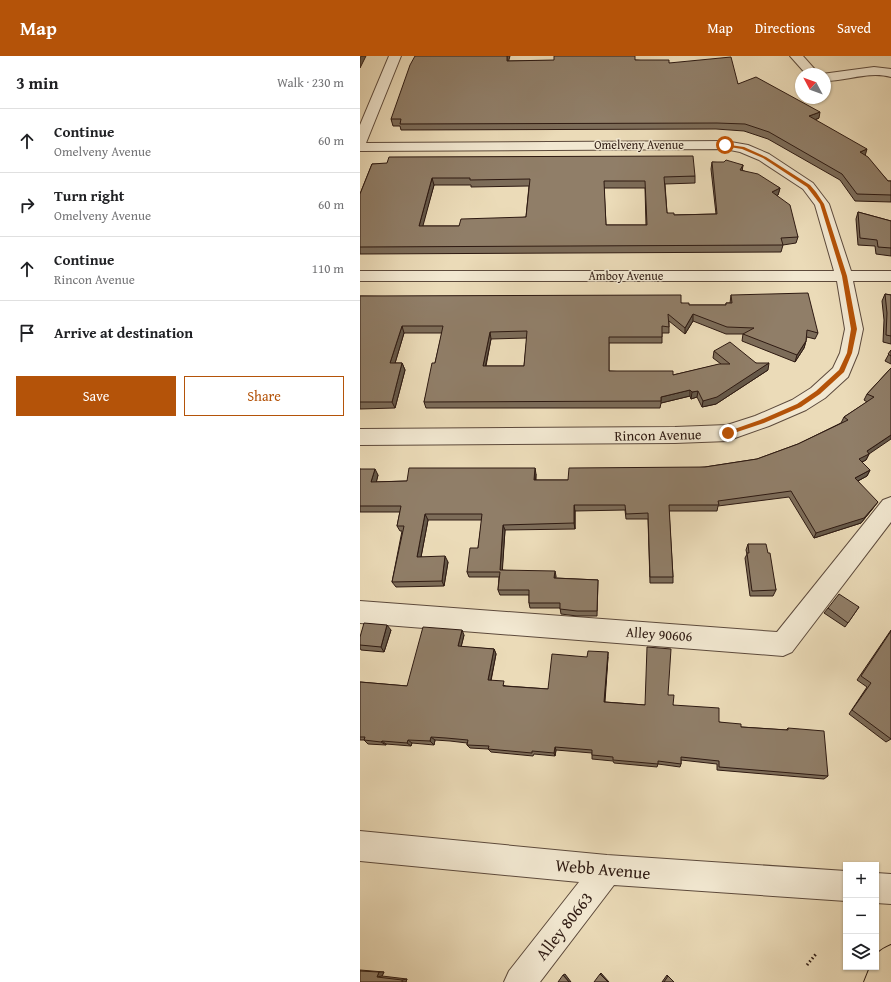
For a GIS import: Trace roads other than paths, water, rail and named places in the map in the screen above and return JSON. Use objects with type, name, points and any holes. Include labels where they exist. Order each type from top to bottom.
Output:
[{"type":"main road","points":[[880,982],[891,961]]},
{"type":"street","points":[[360,140],[395,56]]},
{"type":"street","points":[[796,56],[807,68]]},
{"type":"street","points":[[831,76],[872,70],[884,70],[891,73]]},
{"type":"street","name":"Omelveny Avenue","points":[[360,147],[725,145],[743,148],[764,157],[808,186],[815,193],[822,204],[844,276]]},
{"type":"street","name":"Amboy Avenue","points":[[360,276],[891,276]]},
{"type":"street","name":"Rincon Avenue","points":[[360,437],[675,435],[728,433],[762,421],[799,405],[818,392],[841,372],[849,353],[854,329],[844,276]]},
{"type":"street","name":"Alley 90606","points":[[360,612],[783,644],[891,506]]},
{"type":"street","name":"Webb Avenue","points":[[360,846],[607,870],[843,886]]},
{"type":"street","name":"Alley 80663","points":[[520,982],[607,870]]},
{"type":"street","points":[[879,888],[891,889]]}]
